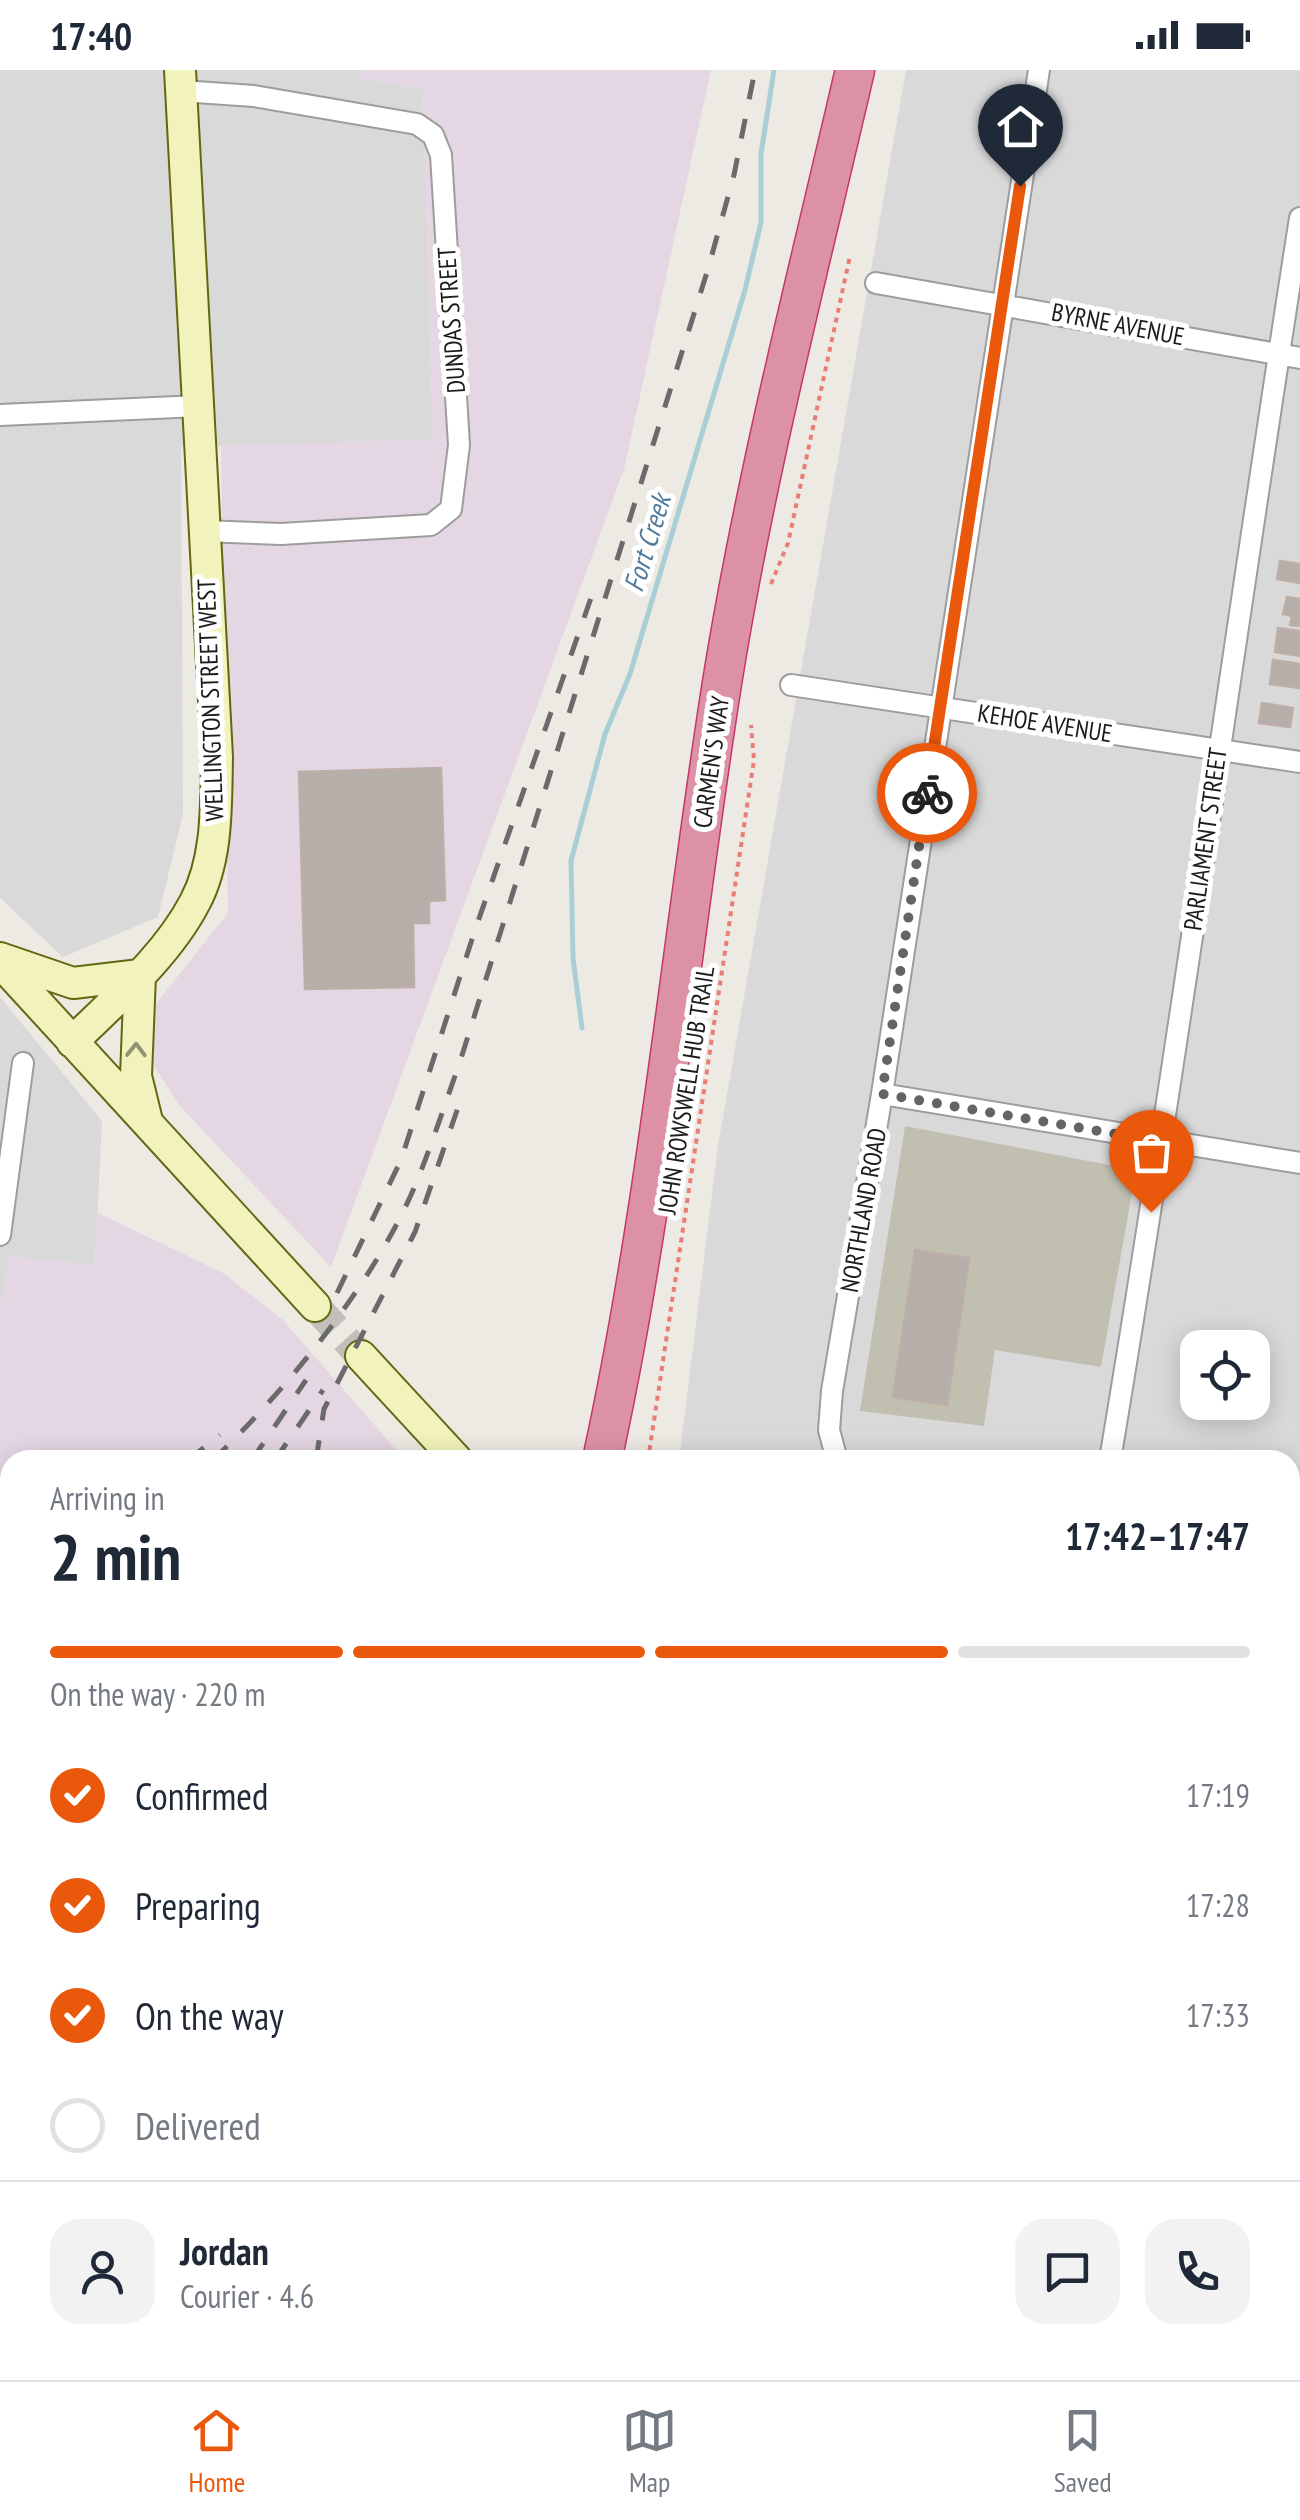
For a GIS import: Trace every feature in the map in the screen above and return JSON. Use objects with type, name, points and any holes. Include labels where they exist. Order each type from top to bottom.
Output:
[{"type":"highway","name":"CARMEN'S WAY","points":[[604,1450],[628,1346],[722,682],[762,476],[854,70]]},
{"type":"highway","points":[[588,1450],[611,1422]]},
{"type":"main road","name":"WELLINGTON STREET WEST","points":[[72,1042],[140,975],[196,902],[215,838],[218,757],[181,80]]},
{"type":"main road","points":[[0,960],[72,983],[140,975],[136,1076],[148,1124]]},
{"type":"main road","points":[[0,960],[316,1306]]},
{"type":"main road","points":[[361,1356],[448,1450]]},
{"type":"street","name":"NORTHLAND ROAD","points":[[835,1450],[829,1430],[832,1390],[882,1094],[1039,70]]},
{"type":"street","name":"DUNDAS STREET","points":[[181,80],[417,124],[433,136],[441,155],[459,445],[451,509],[431,525],[280,534],[203,531]]},
{"type":"street","name":"PARLIAMENT STREET","points":[[1112,1450],[1163,1142],[1217,749],[1300,218]]},
{"type":"street","name":"BYRNE AVENUE","points":[[876,283],[1001,302],[1300,358]]},
{"type":"street","points":[[0,415],[199,406]]},
{"type":"street","name":"KEHOE AVENUE","points":[[791,685],[1300,762]]},
{"type":"street","points":[[0,1235],[24,1062]]},
{"type":"street","points":[[882,1094],[1300,1163]]},
{"type":"path","points":[[771,584],[788,543],[850,256]]},
{"type":"path","name":"JOHN ROWSWELL HUB TRAIL","points":[[650,1450],[754,760],[750,724]]},
{"type":"shaded area","points":[[0,70],[361,70],[359,78],[423,89],[433,440],[181,447],[183,814],[158,917],[63,957],[0,898]]},
{"type":"shaded area","points":[[361,70],[711,70],[624,469],[331,1267],[180,1106],[143,1049],[156,1004],[228,913],[221,446],[433,439],[423,89],[359,78]]},
{"type":"shaded area","points":[[906,70],[1300,70],[1300,1450],[680,1450],[718,1146]]},
{"type":"shaded area","points":[[0,997],[102,1121],[95,1265],[0,1308]]},
{"type":"shaded area","points":[[905,1126],[1136,1170],[1101,1367],[995,1350],[984,1426],[860,1411]]},
{"type":"shaded area","points":[[98,1213],[223,1273],[283,1320],[396,1450],[0,1450],[0,1308],[10,1256],[95,1265]]},
{"type":"building","points":[[1280,561],[1300,564],[1300,583],[1277,579]]},
{"type":"building","points":[[1287,597],[1300,599],[1300,626],[1290,625],[1292,616],[1283,614]]},
{"type":"building","points":[[1278,628],[1300,631],[1300,656],[1275,652]]},
{"type":"building","points":[[1273,660],[1300,664],[1300,688],[1270,684]]},
{"type":"building","points":[[1262,703],[1293,708],[1290,727],[1259,723]]},
{"type":"building","points":[[441,768],[445,900],[429,901],[429,923],[413,923],[414,987],[305,989],[299,772]]},
{"type":"building","points":[[915,1250],[969,1258],[947,1405],[893,1397]]},
{"type":"waterway","name":"Fort Creek","points":[[582,1028],[573,958],[571,861],[605,734],[630,674],[745,290],[761,222],[761,154],[774,70]]},
{"type":"tunnel","points":[[315,1306],[361,1356]]},
{"type":"railway","points":[[223,1450],[299,1368],[352,1297],[397,1224],[420,1173],[459,1065],[708,269],[734,175],[755,70]]},
{"type":"railway","points":[[337,1293],[401,1160],[475,930],[592,595]]},
{"type":"railway","points":[[318,1450],[324,1409],[415,1232],[462,1096]]},
{"type":"railway","points":[[259,1450],[306,1380]]},
{"type":"railway","points":[[282,1450],[323,1390]]},
{"type":"railway","points":[[201,1450],[220,1435]]},
{"type":"way so far","points":[[927,793],[882,1094],[1163,1142],[1151,1212]]},
{"type":"route","points":[[927,793],[1020,186]]}]
